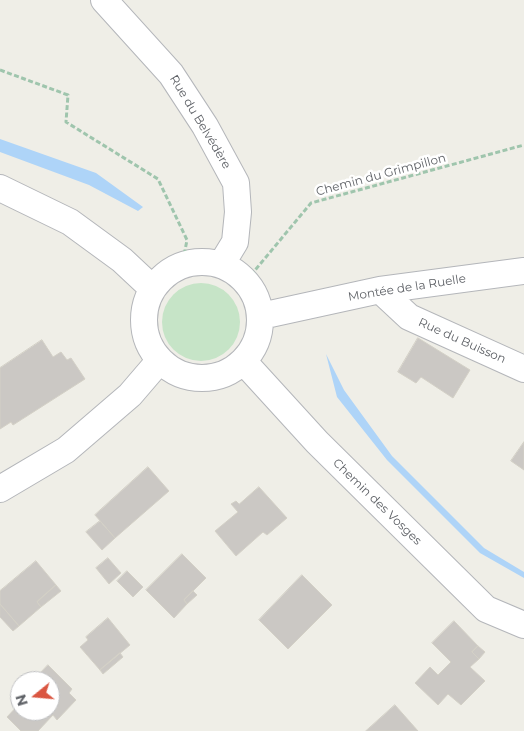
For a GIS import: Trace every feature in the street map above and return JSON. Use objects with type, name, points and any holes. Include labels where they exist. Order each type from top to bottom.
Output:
[{"type":"street","name":"Rue du Belvédère","points":[[104,0],[171,74],[205,126],[236,183],[238,212],[235,242],[221,265]]},
{"type":"street","points":[[0,188],[70,222],[122,260],[153,290]]},
{"type":"street","points":[[202,262],[221,265],[246,281],[256,298],[261,316],[259,333],[253,348],[244,362],[228,372],[211,378],[192,378],[175,372],[160,360],[150,344],[144,326],[146,307],[153,290],[165,275],[182,266],[202,262]]},
{"type":"street","name":"Montée de la Ruelle","points":[[261,316],[380,290],[524,271]]},
{"type":"street","name":"Rue du Buisson","points":[[380,290],[409,317],[524,369]]},
{"type":"street","points":[[0,488],[66,450],[130,395],[160,360]]},
{"type":"street","name":"Chemin des Vosges","points":[[244,362],[317,442],[486,608],[524,626]]},
{"type":"path","points":[[0,70],[68,95],[66,122],[158,179],[187,240],[182,266]]},
{"type":"path","name":"Chemin du Grimpillon","points":[[246,281],[311,203],[524,145]]},
{"type":"green space","points":[[201,283],[216,286],[233,300],[237,307],[240,322],[237,337],[223,354],[216,358],[201,361],[186,358],[169,344],[165,337],[162,322],[165,307],[179,290],[186,286]]},
{"type":"water","points":[[0,139],[96,173],[143,207],[138,211],[89,185],[0,152]]},
{"type":"water","points":[[326,354],[344,390],[392,456],[484,548],[524,572],[524,578],[480,553],[387,460],[337,397]]},
{"type":"building","points":[[418,338],[470,370],[453,398],[421,377],[416,383],[398,372]]},
{"type":"building","points":[[42,340],[53,357],[61,352],[67,360],[71,358],[85,379],[13,425],[11,422],[0,429],[0,368]]},
{"type":"building","points":[[524,442],[524,470],[511,461]]},
{"type":"building","points":[[148,467],[169,491],[115,538],[95,515]]},
{"type":"building","points":[[259,487],[287,518],[267,535],[263,532],[236,556],[215,531],[238,512],[231,504],[236,501],[239,504]]},
{"type":"building","points":[[100,521],[115,538],[102,550],[86,532]]},
{"type":"building","points":[[182,554],[206,578],[184,600],[187,604],[174,618],[146,590]]},
{"type":"building","points":[[108,558],[121,573],[109,584],[96,568]]},
{"type":"building","points":[[36,561],[56,585],[37,602],[41,607],[19,626],[0,604],[0,591]]},
{"type":"building","points":[[127,571],[143,587],[133,597],[117,581]]},
{"type":"building","points":[[302,575],[332,605],[288,649],[259,620]]},
{"type":"building","points":[[56,585],[61,591],[41,607],[37,602]]},
{"type":"building","points":[[193,591],[197,595],[187,604],[184,600]]},
{"type":"building","points":[[0,604],[19,626],[13,631],[0,617]]},
{"type":"building","points":[[108,618],[130,645],[100,670],[80,647],[88,640],[86,637]]},
{"type":"building","points":[[454,621],[478,646],[472,652],[479,659],[470,667],[485,681],[461,705],[448,694],[438,705],[415,683],[430,667],[438,675],[451,662],[432,643]]},
{"type":"building","points":[[478,646],[485,652],[479,659],[472,652]]},
{"type":"building","points":[[120,653],[123,657],[103,674],[100,670]]},
{"type":"building","points":[[48,665],[54,671],[42,671]]},
{"type":"building","points":[[60,677],[72,689],[69,693],[76,700],[60,717]]},
{"type":"building","points":[[395,705],[418,731],[366,731]]},
{"type":"building","points":[[11,721],[47,721],[38,731],[21,731]]}]
